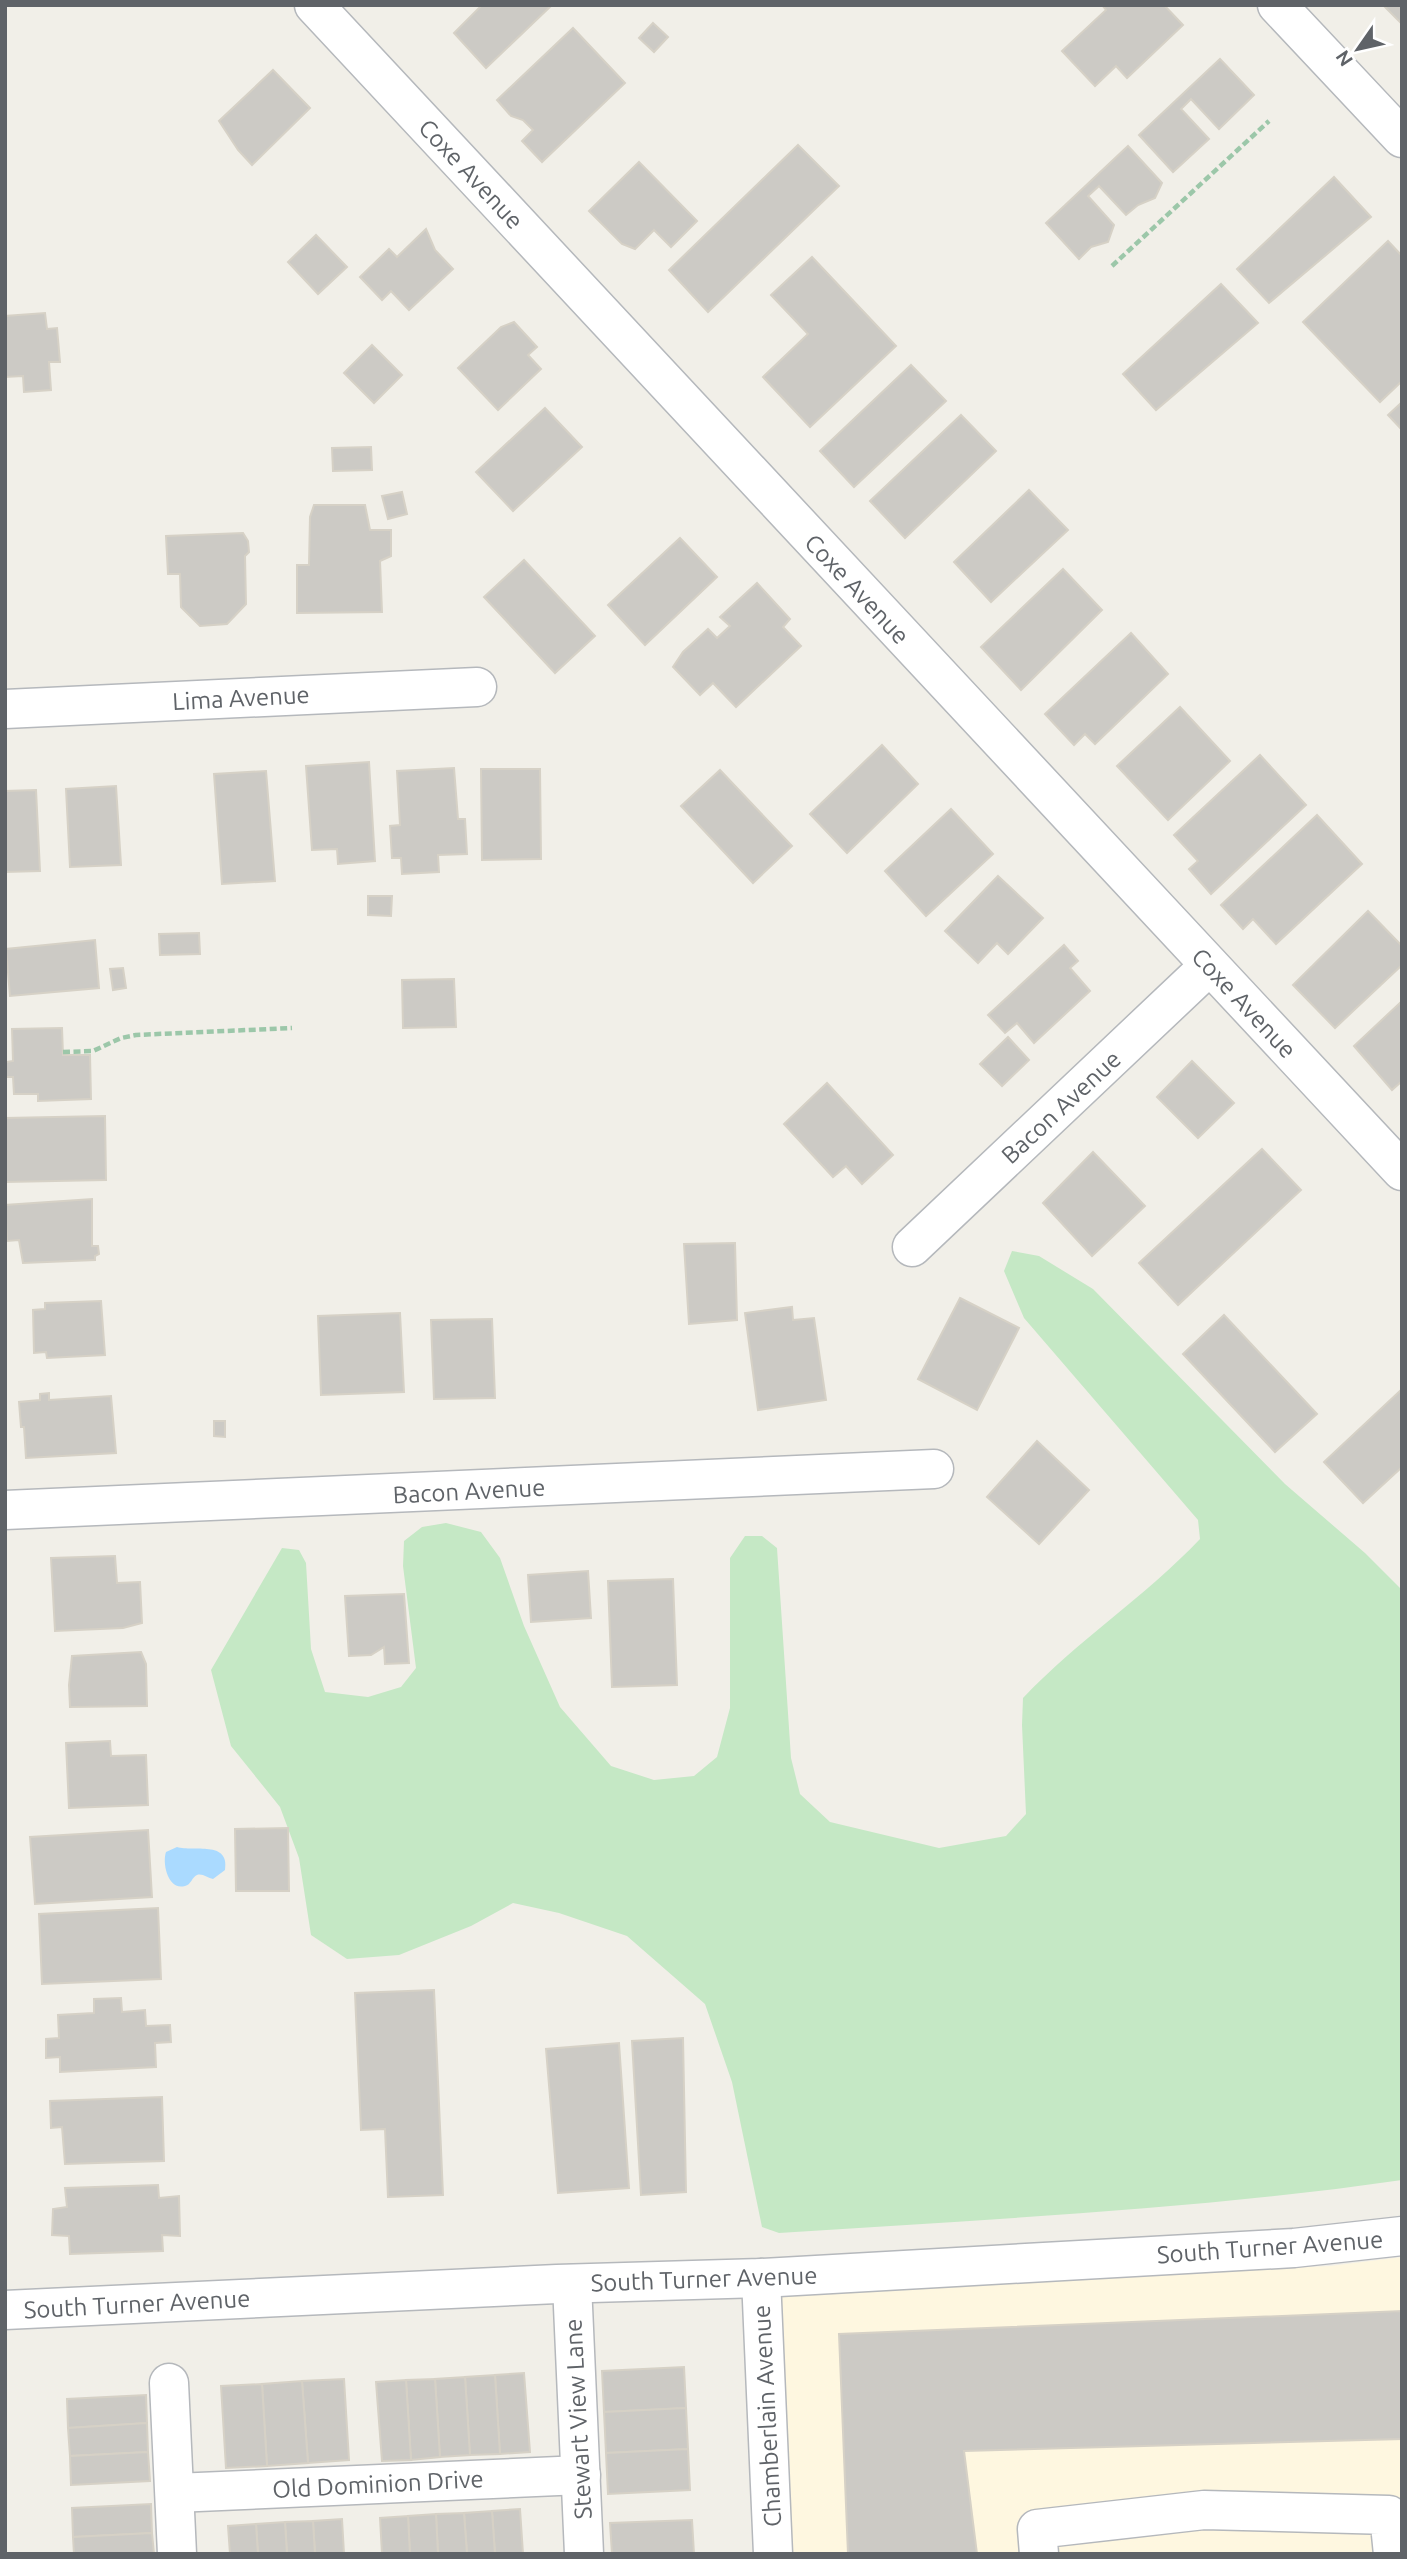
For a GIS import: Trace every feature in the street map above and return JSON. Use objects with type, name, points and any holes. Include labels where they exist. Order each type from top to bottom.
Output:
[{"type":"street","name":"Coxe Avenue","points":[[314,5],[1402,1171]]},
{"type":"street","points":[[1277,5],[1402,138]]},
{"type":"street","name":"Lima Avenue","points":[[5,709],[477,687]]},
{"type":"street","name":"Bacon Avenue","points":[[912,1247],[1209,966]]},
{"type":"street","name":"Bacon Avenue","points":[[5,1510],[934,1469]]},
{"type":"street","name":"South Turner Avenue","points":[[5,2310],[761,2278],[1294,2248],[1402,2236]]},
{"type":"street","name":"Chamberlain Avenue","points":[[761,2278],[774,2554]]},
{"type":"street","name":"Stewart View Lane","points":[[572,2284],[584,2554]]},
{"type":"street","points":[[169,2383],[177,2554]]},
{"type":"street","name":"Old Dominion Drive","points":[[174,2493],[581,2475]]},
{"type":"street","points":[[1039,2554],[1037,2529],[1204,2510],[1389,2515],[1393,2554]]},
{"type":"path","points":[[1112,266],[1269,121]]},
{"type":"path","points":[[63,1052],[93,1051],[121,1038],[136,1035],[292,1028]]},
{"type":"shaded area","points":[[1402,2257],[1402,2554],[781,2554],[777,2292],[1330,2266]]},
{"type":"green space","points":[[1012,1251],[1039,1256],[1093,1289],[1285,1484],[1365,1553],[1402,1590],[1402,2180],[1169,2206],[779,2233],[762,2227],[732,2082],[705,2004],[627,1936],[559,1913],[513,1903],[471,1926],[399,1955],[347,1959],[311,1935],[299,1858],[280,1807],[231,1746],[211,1670],[282,1548],[299,1550],[306,1563],[311,1649],[325,1692],[368,1697],[401,1687],[416,1668],[403,1566],[404,1541],[422,1527],[446,1523],[481,1532],[500,1558],[524,1626],[560,1707],[611,1766],[654,1780],[694,1776],[717,1757],[730,1708],[730,1558],[745,1536],[762,1536],[777,1548],[791,1758],[800,1794],[830,1822],[939,1848],[1006,1836],[1026,1814],[1023,1698],[1200,1539],[1198,1520],[1024,1318],[1004,1271]]},
{"type":"water","points":[[177,1847],[216,1851],[222,1854],[225,1870],[213,1879],[199,1875],[187,1885],[174,1884],[166,1869],[165,1857],[166,1852]]},
{"type":"building","points":[[482,5],[552,5],[486,68],[454,33]]},
{"type":"building","points":[[1102,5],[1164,5],[1183,25],[1127,78],[1116,66],[1095,86],[1062,51],[1106,10]]},
{"type":"building","points":[[1383,5],[1402,5],[1402,24]]},
{"type":"building","points":[[653,23],[668,37],[654,52],[639,38]]},
{"type":"building","points":[[573,28],[625,83],[542,162],[522,141],[533,130],[523,120],[511,116],[497,100]]},
{"type":"building","points":[[1220,59],[1254,95],[1219,129],[1191,99],[1181,109],[1209,139],[1173,172],[1139,135]]},
{"type":"building","points":[[273,70],[310,108],[252,165],[238,150],[219,121]]},
{"type":"building","points":[[798,145],[839,186],[708,312],[669,270]]},
{"type":"building","points":[[1128,146],[1162,183],[1155,198],[1138,205],[1126,215],[1099,186],[1088,196],[1114,225],[1108,242],[1091,247],[1079,259],[1046,223]]},
{"type":"building","points":[[639,162],[697,221],[671,247],[654,230],[635,249],[622,244],[589,211]]},
{"type":"building","points":[[1334,177],[1371,217],[1269,303],[1237,269]]},
{"type":"building","points":[[426,229],[435,250],[453,269],[409,310],[391,291],[382,300],[360,277],[389,249],[397,257]]},
{"type":"building","points":[[316,235],[347,267],[318,294],[288,262]]},
{"type":"building","points":[[1388,241],[1402,256],[1402,381],[1380,402],[1303,322]]},
{"type":"building","points":[[812,257],[896,346],[810,427],[763,377],[808,334],[771,295]]},
{"type":"building","points":[[1221,284],[1258,323],[1156,410],[1123,374]]},
{"type":"building","points":[[45,313],[47,329],[57,328],[60,362],[49,362],[51,390],[24,392],[23,376],[5,377],[5,316]]},
{"type":"building","points":[[514,322],[537,347],[528,355],[541,369],[498,410],[458,368],[501,327]]},
{"type":"building","points":[[372,345],[402,375],[374,403],[344,373]]},
{"type":"building","points":[[911,365],[946,401],[854,487],[820,451]]},
{"type":"building","points":[[1402,402],[1402,430],[1388,415]]},
{"type":"building","points":[[545,408],[582,447],[513,511],[476,472]]},
{"type":"building","points":[[961,415],[996,451],[905,538],[870,501]]},
{"type":"building","points":[[371,447],[372,470],[333,471],[332,448]]},
{"type":"building","points":[[1029,490],[1068,530],[991,602],[954,562]]},
{"type":"building","points":[[402,492],[407,514],[388,519],[382,496]]},
{"type":"building","points":[[314,505],[365,505],[370,530],[391,530],[391,556],[380,561],[382,612],[297,613],[297,565],[309,565],[310,517]]},
{"type":"building","points":[[243,533],[248,541],[249,552],[245,556],[246,604],[227,624],[200,626],[181,607],[180,574],[168,574],[166,536]]},
{"type":"building","points":[[680,538],[717,577],[645,645],[608,605]]},
{"type":"building","points":[[524,560],[595,636],[555,673],[484,597]]},
{"type":"building","points":[[1063,569],[1102,610],[1021,690],[981,647]]},
{"type":"building","points":[[757,583],[790,619],[783,627],[801,646],[736,707],[713,683],[700,695],[673,667],[683,652],[708,629],[717,638],[730,626],[720,617]]},
{"type":"building","points":[[1131,633],[1168,674],[1095,744],[1085,734],[1074,745],[1045,714]]},
{"type":"building","points":[[1180,707],[1230,761],[1168,820],[1117,766]]},
{"type":"building","points":[[882,745],[918,784],[847,853],[810,814]]},
{"type":"building","points":[[1260,755],[1306,805],[1211,894],[1189,869],[1198,861],[1174,835]]},
{"type":"building","points":[[369,762],[375,861],[338,864],[337,849],[312,850],[306,766]]},
{"type":"building","points":[[454,768],[458,819],[465,819],[467,854],[438,855],[439,872],[402,874],[401,858],[392,858],[390,826],[400,825],[397,771]]},
{"type":"building","points":[[481,769],[540,769],[541,859],[482,860]]},
{"type":"building","points":[[720,770],[792,846],[753,883],[681,806]]},
{"type":"building","points":[[266,771],[275,881],[222,884],[214,774]]},
{"type":"building","points":[[116,786],[121,865],[70,867],[66,789]]},
{"type":"building","points":[[36,790],[40,871],[5,872],[5,791]]},
{"type":"building","points":[[951,809],[993,854],[926,916],[885,871]]},
{"type":"building","points":[[1317,815],[1362,864],[1276,944],[1253,919],[1243,929],[1221,905]]},
{"type":"building","points":[[998,876],[1043,918],[1008,954],[997,943],[978,963],[945,931]]},
{"type":"building","points":[[368,896],[392,896],[391,916],[368,915]]},
{"type":"building","points":[[1368,911],[1402,946],[1402,965],[1335,1028],[1293,985]]},
{"type":"building","points":[[199,933],[200,954],[160,955],[159,934]]},
{"type":"building","points":[[95,940],[99,988],[10,996],[6,949]]},
{"type":"building","points":[[1064,945],[1078,961],[1070,968],[1090,991],[1034,1043],[1017,1023],[1005,1033],[988,1015]]},
{"type":"building","points":[[123,968],[126,988],[113,990],[110,969]]},
{"type":"building","points":[[454,979],[456,1027],[403,1028],[402,980]]},
{"type":"building","points":[[1402,1001],[1402,1081],[1392,1090],[1354,1046]]},
{"type":"building","points":[[62,1028],[63,1055],[90,1055],[91,1099],[38,1101],[38,1094],[14,1094],[13,1077],[6,1077],[6,1062],[13,1061],[12,1029]]},
{"type":"building","points":[[1008,1037],[1029,1060],[1002,1086],[980,1064]]},
{"type":"building","points":[[1192,1061],[1234,1103],[1198,1138],[1157,1097]]},
{"type":"building","points":[[827,1083],[893,1155],[862,1184],[846,1166],[833,1177],[784,1124]]},
{"type":"building","points":[[105,1116],[106,1180],[5,1182],[5,1118]]},
{"type":"building","points":[[1262,1149],[1301,1190],[1178,1305],[1139,1263]]},
{"type":"building","points":[[1093,1152],[1145,1206],[1092,1256],[1043,1203]]},
{"type":"building","points":[[92,1199],[92,1246],[98,1246],[99,1254],[95,1256],[95,1260],[23,1263],[19,1240],[7,1241],[5,1205]]},
{"type":"building","points":[[735,1243],[737,1320],[689,1324],[684,1244]]},
{"type":"building","points":[[960,1298],[1019,1328],[977,1410],[918,1379]]},
{"type":"building","points":[[101,1301],[105,1355],[47,1358],[46,1352],[34,1353],[33,1310],[45,1309],[45,1303]]},
{"type":"building","points":[[792,1307],[793,1320],[814,1318],[826,1400],[758,1410],[745,1313]]},
{"type":"building","points":[[400,1313],[404,1392],[321,1395],[318,1316]]},
{"type":"building","points":[[1224,1315],[1317,1414],[1275,1452],[1183,1354]]},
{"type":"building","points":[[492,1319],[495,1398],[434,1399],[431,1320]]},
{"type":"building","points":[[1402,1389],[1402,1467],[1363,1503],[1324,1462]]},
{"type":"building","points":[[49,1393],[49,1400],[111,1396],[116,1453],[26,1458],[19,1402],[40,1400],[40,1394]]},
{"type":"building","points":[[214,1421],[225,1421],[225,1437],[214,1436]]},
{"type":"building","points":[[1037,1441],[1089,1490],[1039,1544],[987,1497]]},
{"type":"building","points":[[115,1556],[117,1583],[140,1582],[142,1623],[123,1628],[55,1631],[51,1558]]},
{"type":"building","points":[[588,1571],[591,1618],[531,1622],[528,1575]]},
{"type":"building","points":[[673,1579],[677,1685],[612,1687],[608,1581]]},
{"type":"building","points":[[404,1594],[409,1663],[385,1664],[384,1647],[371,1655],[349,1656],[345,1596]]},
{"type":"building","points":[[141,1652],[146,1664],[147,1706],[70,1707],[72,1656]]},
{"type":"building","points":[[110,1741],[111,1756],[146,1755],[148,1805],[69,1808],[66,1743]]},
{"type":"building","points":[[288,1828],[289,1891],[236,1891],[235,1829]]},
{"type":"building","points":[[148,1830],[152,1897],[35,1904],[30,1837]]},
{"type":"building","points":[[158,1908],[161,1979],[42,1984],[39,1914]]},
{"type":"building","points":[[434,1990],[443,2195],[388,2197],[385,2129],[361,2130],[355,1993]]},
{"type":"building","points":[[121,1998],[122,2012],[145,2010],[146,2026],[170,2025],[171,2042],[155,2043],[156,2067],[60,2072],[60,2057],[46,2058],[46,2039],[59,2038],[58,2015],[94,2013],[94,1999]]},
{"type":"building","points":[[683,2038],[686,2192],[641,2195],[632,2041]]},
{"type":"building","points":[[619,2043],[629,2188],[558,2193],[546,2049]]},
{"type":"building","points":[[162,2097],[164,2161],[65,2164],[62,2127],[51,2128],[50,2101]]},
{"type":"building","points":[[158,2185],[159,2198],[179,2196],[180,2236],[162,2235],[163,2251],[70,2254],[69,2236],[52,2235],[53,2209],[67,2207],[65,2188]]},
{"type":"building","points":[[1402,2311],[1402,2439],[964,2451],[977,2554],[848,2554],[839,2334]]},
{"type":"building","points":[[684,2367],[686,2408],[604,2412],[602,2371]]},
{"type":"building","points":[[524,2373],[530,2452],[500,2454],[495,2375]]},
{"type":"building","points":[[495,2375],[500,2454],[470,2455],[465,2377]]},
{"type":"building","points":[[465,2377],[470,2455],[440,2457],[435,2379]]},
{"type":"building","points":[[344,2379],[349,2460],[308,2463],[302,2381]]},
{"type":"building","points":[[435,2379],[440,2457],[411,2460],[406,2380]]},
{"type":"building","points":[[406,2380],[411,2460],[382,2461],[376,2382]]},
{"type":"building","points":[[302,2381],[308,2463],[267,2466],[262,2384]]},
{"type":"building","points":[[262,2384],[267,2466],[226,2468],[221,2386]]},
{"type":"building","points":[[146,2395],[147,2423],[68,2428],[67,2399]]},
{"type":"building","points":[[686,2408],[688,2449],[606,2453],[604,2412]]},
{"type":"building","points":[[147,2423],[148,2452],[70,2456],[68,2428]]},
{"type":"building","points":[[688,2449],[690,2490],[608,2494],[606,2453]]},
{"type":"building","points":[[148,2452],[150,2481],[71,2485],[70,2456]]},
{"type":"building","points":[[151,2504],[152,2533],[73,2537],[72,2508]]},
{"type":"building","points":[[520,2509],[523,2554],[495,2554],[492,2511]]},
{"type":"building","points":[[492,2511],[495,2554],[467,2554],[464,2513]]},
{"type":"building","points":[[464,2513],[467,2554],[438,2554],[436,2514]]},
{"type":"building","points":[[436,2514],[438,2554],[410,2554],[408,2516]]},
{"type":"building","points":[[408,2516],[410,2554],[382,2554],[380,2518]]},
{"type":"building","points":[[342,2519],[344,2554],[315,2554],[313,2521]]},
{"type":"building","points":[[692,2520],[694,2554],[612,2554],[610,2523]]},
{"type":"building","points":[[313,2521],[315,2554],[287,2554],[285,2522]]},
{"type":"building","points":[[285,2522],[287,2554],[258,2554],[256,2524]]},
{"type":"building","points":[[256,2524],[258,2554],[230,2554],[228,2526]]},
{"type":"building","points":[[152,2533],[154,2554],[74,2554],[73,2537]]}]
